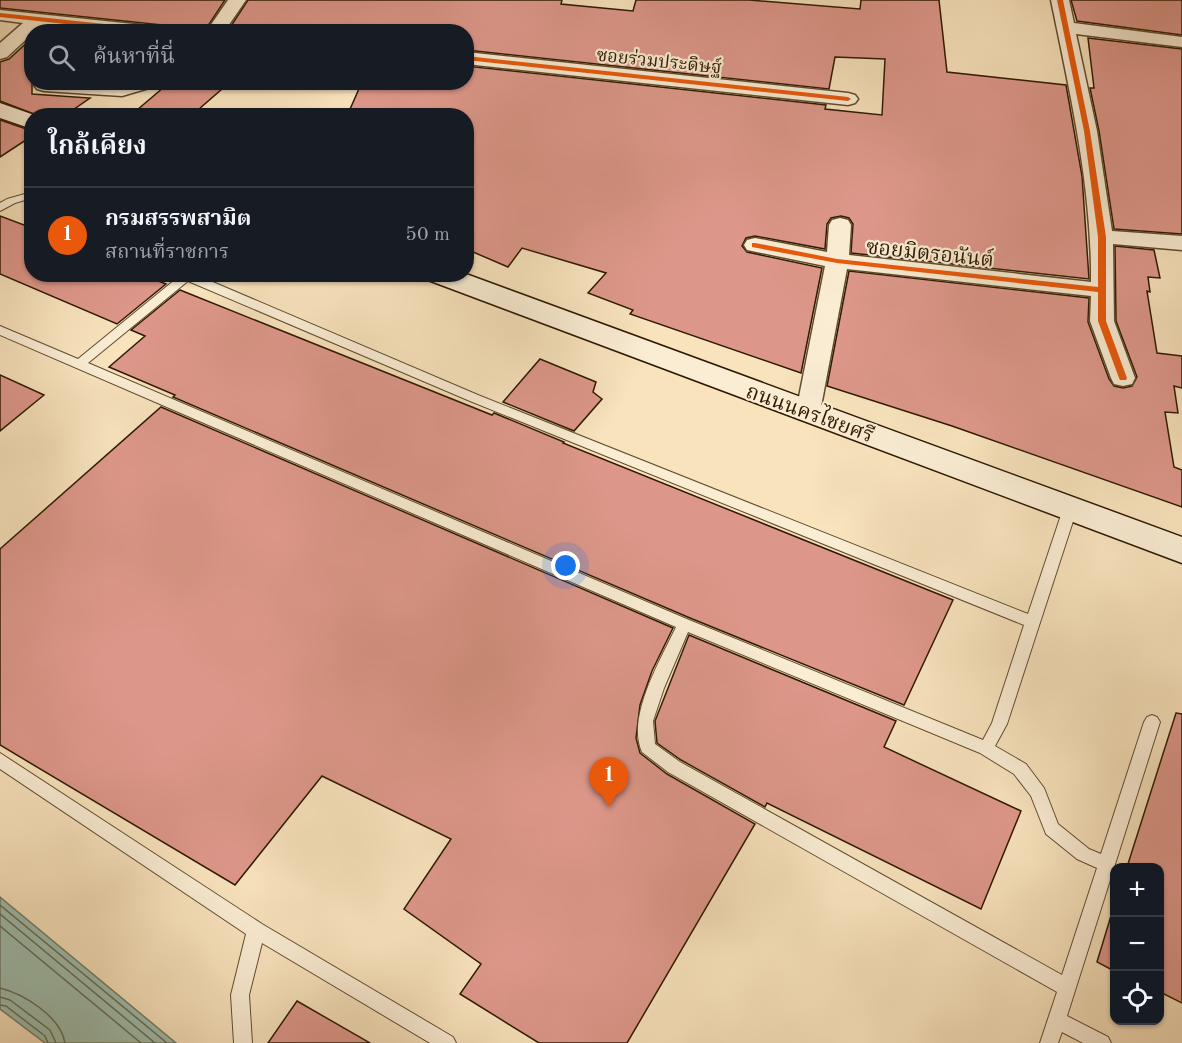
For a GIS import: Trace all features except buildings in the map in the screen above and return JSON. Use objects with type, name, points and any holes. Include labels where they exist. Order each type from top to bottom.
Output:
[{"type":"main road","points":[[0,110],[24,119]]},
{"type":"main road","name":"ถนนนครไชยศรี","points":[[459,282],[1182,550]]},
{"type":"street","points":[[220,24],[237,0]]},
{"type":"street","points":[[1060,0],[1087,131],[1102,237],[1102,321],[1123,378]]},
{"type":"street","points":[[0,15],[86,24]]},
{"type":"street","points":[[32,24],[38,19]]},
{"type":"street","points":[[1066,27],[1182,42]]},
{"type":"street","points":[[0,53],[24,32]]},
{"type":"street","name":"ซอยร่วมประดิษฐ์","points":[[474,59],[849,99]]},
{"type":"street","name":"ซอยมิตรอนันต์","points":[[808,412],[837,261],[840,225]]},
{"type":"street","points":[[1102,237],[1182,243]]},
{"type":"street","name":"ซอยมิตรอนันต์","points":[[755,245],[837,261],[1101,290]]},
{"type":"lane","points":[[0,208],[11,201],[24,197]]},
{"type":"lane","points":[[78,365],[179,282]]},
{"type":"lane","points":[[204,282],[474,398],[1032,622]]},
{"type":"lane","points":[[0,330],[684,624],[986,748],[1020,769],[1038,793],[1052,829],[1083,854],[1107,864]]},
{"type":"lane","points":[[986,748],[999,724],[1070,508]]},
{"type":"lane","points":[[684,624],[656,688],[645,721],[648,747],[674,767],[1067,988]]},
{"type":"lane","points":[[1049,1043],[1152,722]]},
{"type":"lane","points":[[0,760],[256,930],[447,1043]]},
{"type":"lane","points":[[243,1043],[240,995],[256,930]]},
{"type":"lane","points":[[1056,1020],[1102,1043]]},
{"type":"water","points":[[0,897],[176,1043],[45,1043],[0,1009]]},
{"type":"cycle path","points":[[1060,0],[1087,131],[1102,237],[1102,321],[1123,378]]},
{"type":"cycle path","points":[[0,15],[86,24]]},
{"type":"cycle path","points":[[474,59],[848,99]]},
{"type":"cycle path","points":[[755,245],[837,261],[1101,290]]},
{"type":"place","name":"กรมสรรพสามิต","points":[[609,807]]}]
